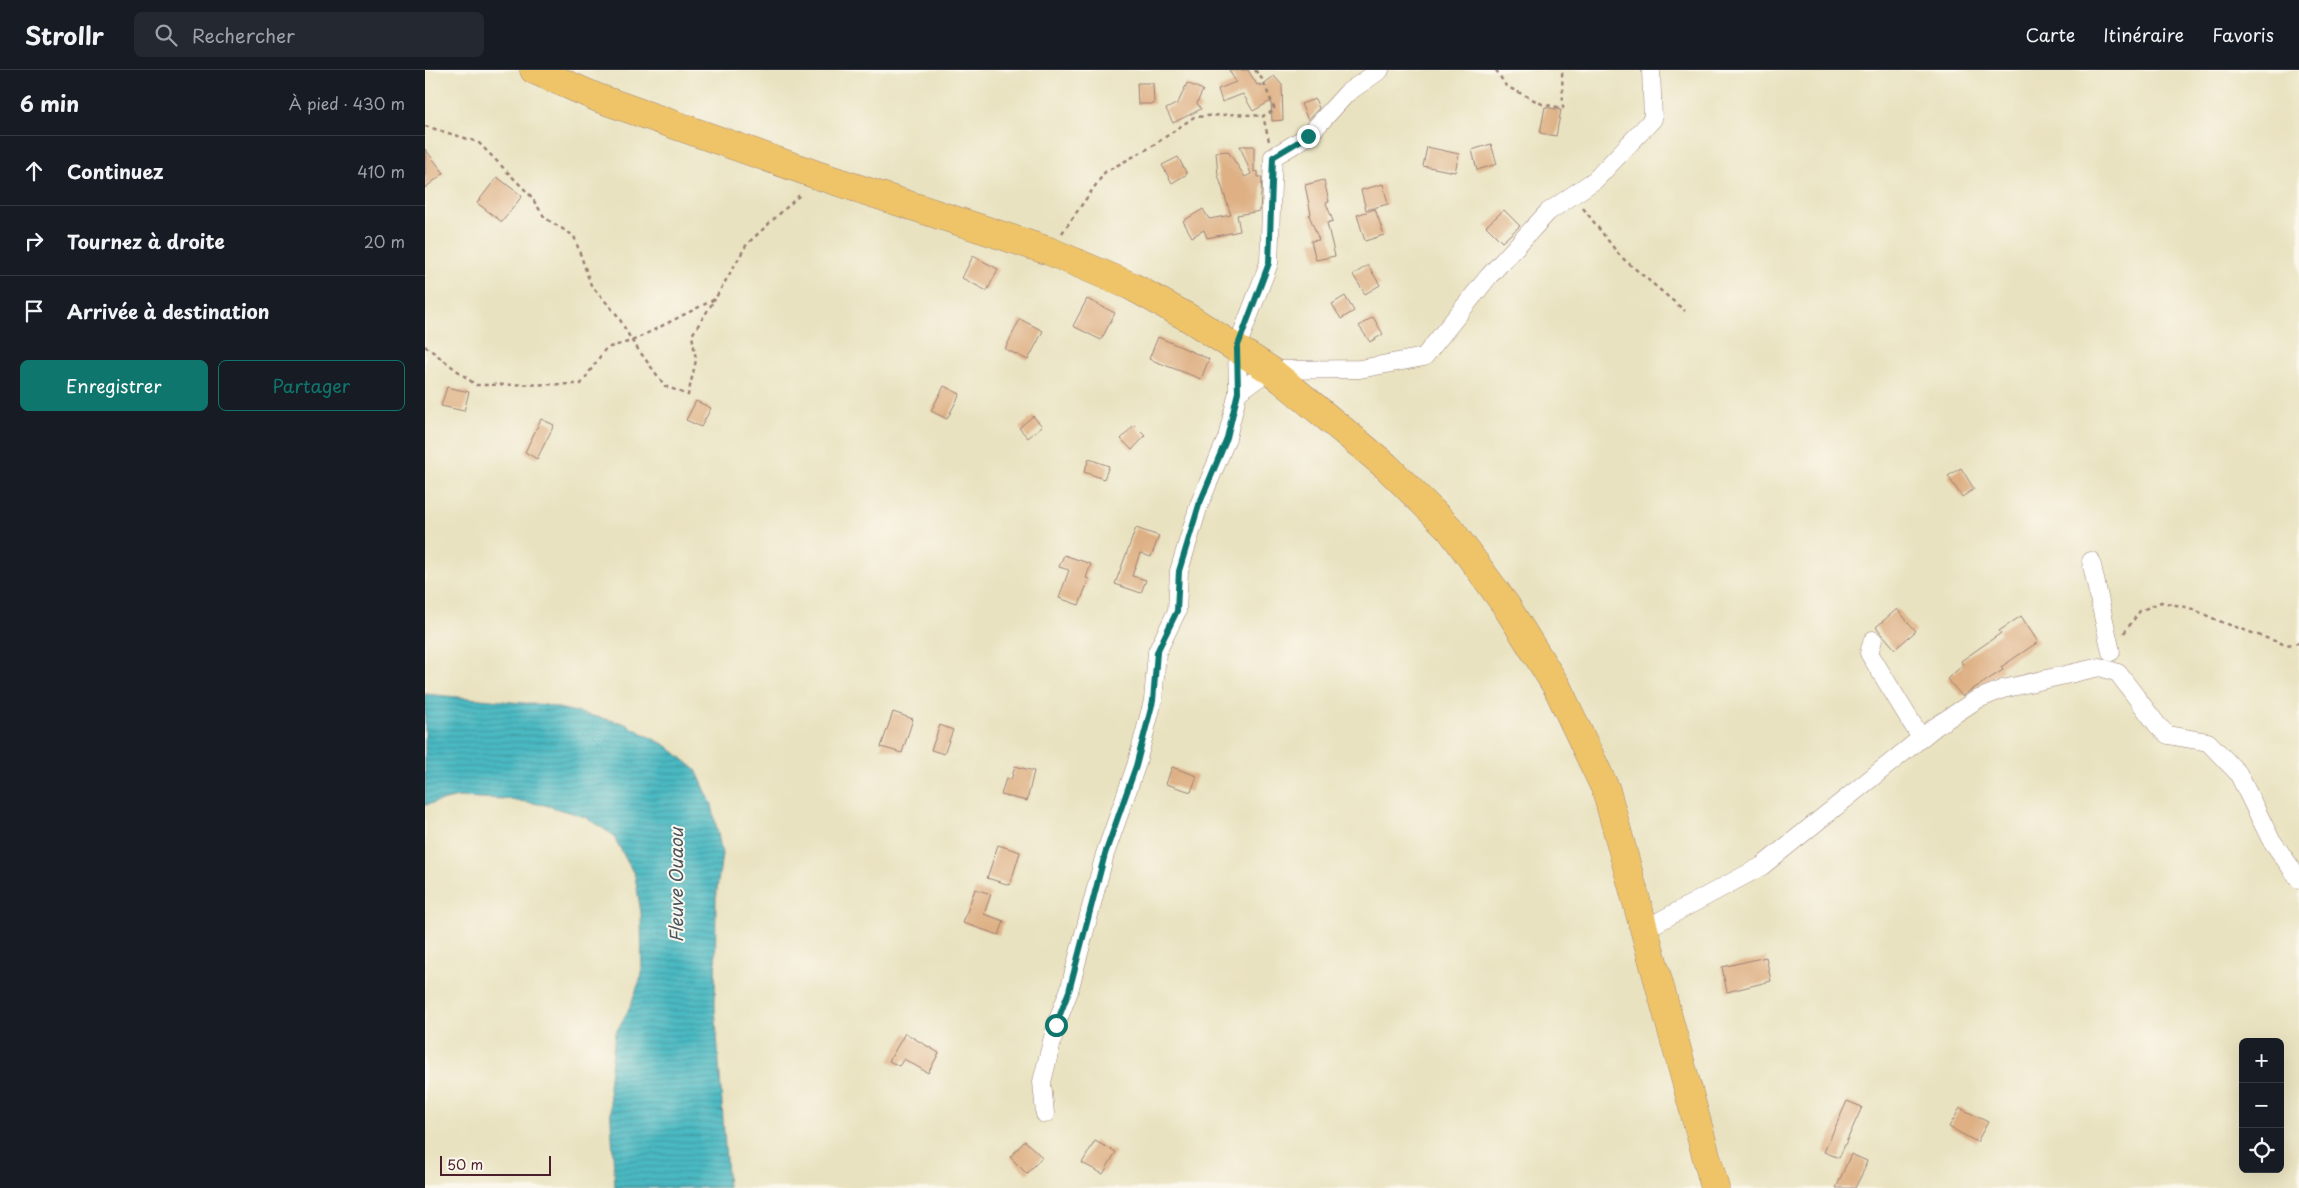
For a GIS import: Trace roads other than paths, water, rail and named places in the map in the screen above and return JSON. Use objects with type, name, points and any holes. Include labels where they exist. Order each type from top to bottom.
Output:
[{"type":"highway","points":[[534,70],[598,98],[819,176],[1049,251],[1131,286],[1237,348],[1270,370],[1386,466],[1451,529],[1505,604],[1557,687],[1606,790],[1715,1188]]},
{"type":"street","points":[[1045,1114],[1042,1082],[1056,1025],[1069,991],[1105,854],[1136,766],[1153,701],[1157,652],[1177,611],[1179,571],[1199,505],[1227,438],[1238,392],[1237,348],[1269,263],[1273,157],[1308,136],[1347,93],[1380,70]]},
{"type":"street","points":[[1238,392],[1270,370],[1360,369],[1424,357],[1509,254],[1548,212],[1595,180],[1653,119],[1651,70]]},
{"type":"street","points":[[2091,561],[2111,652]]},
{"type":"street","points":[[1873,640],[1869,652],[1921,738]]},
{"type":"street","points":[[1645,929],[1762,866],[1921,738],[1976,700],[2003,689],[2099,667],[2118,673],[2157,726],[2168,735],[2208,742],[2238,773],[2270,838],[2299,879]]},
{"type":"water","name":"Fleuve Ouaou","points":[[425,694],[545,705],[623,723],[667,746],[696,770],[712,805],[722,854],[716,897],[715,1007],[728,1188],[615,1188],[609,1086],[615,1034],[629,1009],[642,975],[641,913],[635,876],[613,835],[585,817],[545,805],[507,799],[458,797],[425,805]]}]
